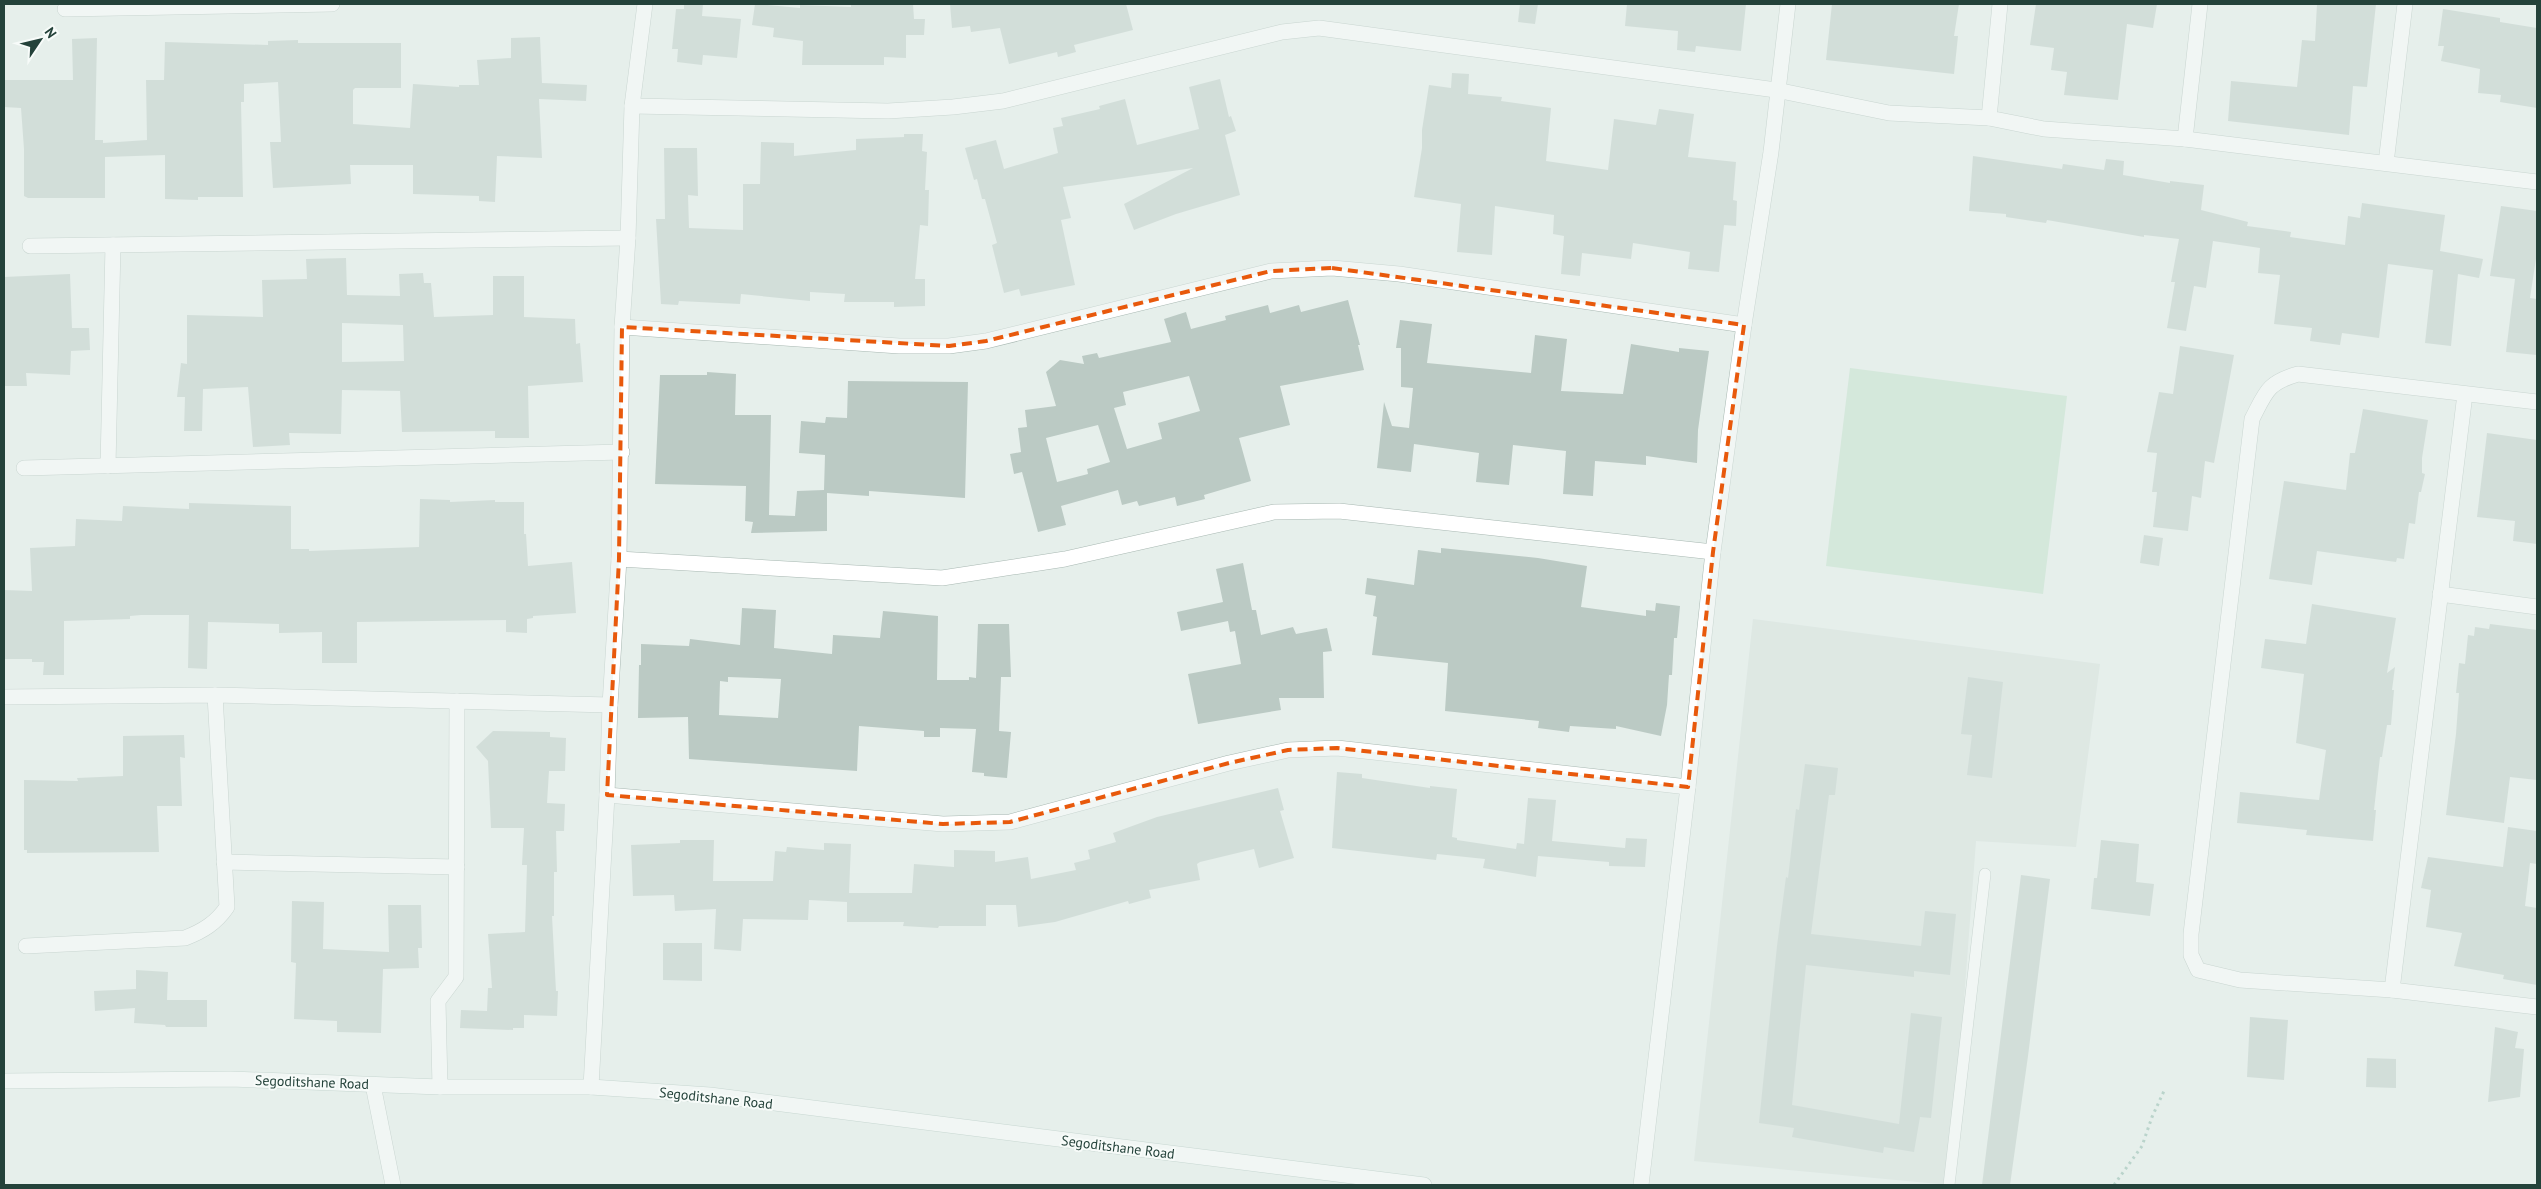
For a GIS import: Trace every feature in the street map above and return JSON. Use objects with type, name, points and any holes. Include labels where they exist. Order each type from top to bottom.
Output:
[{"type":"street","points":[[65,9],[117,6],[332,4]]},
{"type":"street","points":[[591,1087],[619,559],[622,452],[622,327],[628,238],[632,106],[645,4]]},
{"type":"street","points":[[1641,1185],[1688,787],[1713,552],[1744,325],[1771,152],[1776,90],[1788,4]]},
{"type":"street","points":[[1988,118],[2000,4]]},
{"type":"street","points":[[2185,138],[2200,4]]},
{"type":"street","points":[[2386,163],[2405,4]]},
{"type":"street","points":[[632,106],[888,111],[953,107],[1003,101],[1282,32],[1319,28],[1776,90],[1890,112],[1988,118],[2044,129],[2185,138],[2537,182]]},
{"type":"street","points":[[30,246],[628,238]]},
{"type":"street","points":[[108,466],[113,245]]},
{"type":"street","points":[[622,327],[899,346],[949,346],[986,341],[1271,271],[1332,268],[1399,274],[1744,325]]},
{"type":"street","points":[[2537,402],[2298,374],[2279,380],[2266,390],[2252,419],[2191,955],[2198,970],[2240,980],[2392,990],[2537,1007]]},
{"type":"street","points":[[2392,990],[2465,394]]},
{"type":"street","points":[[24,468],[622,452]]},
{"type":"street","points":[[619,559],[942,578],[1065,559],[1274,512],[1339,511],[1713,552]]},
{"type":"street","points":[[2440,594],[2537,607]]},
{"type":"street","points":[[4,697],[215,695],[610,704]]},
{"type":"street","points":[[26,946],[185,938],[198,933],[214,922],[227,907],[215,695]]},
{"type":"street","points":[[440,1087],[438,1001],[456,976],[457,701]]},
{"type":"street","points":[[607,795],[943,824],[1010,822],[1229,763],[1288,750],[1336,748],[1688,787]]},
{"type":"street","points":[[224,862],[457,867]]},
{"type":"street","name":"Segoditshane Road","points":[[4,1081],[231,1079],[440,1087],[591,1087],[710,1095],[1424,1185]]},
{"type":"street","points":[[373,1085],[393,1185]]},
{"type":"lane","points":[[1950,1185],[1985,874]]},
{"type":"path","points":[[2114,1185],[2142,1146],[2164,1091]]},
{"type":"highlighted area","points":[[1332,268],[1744,325],[1713,552],[1688,787],[1337,748],[1288,750],[1229,763],[1010,822],[943,824],[607,795],[619,559],[622,327],[949,346],[986,341],[1271,271]]},
{"type":"shaded area","points":[[1753,619],[2100,664],[2076,847],[1976,841],[1950,1185],[1694,1161]]},
{"type":"green space","points":[[1850,368],[2067,396],[2043,594],[1826,566]]},
{"type":"building","points":[[684,4],[703,4],[702,16],[741,19],[737,58],[703,55],[702,65],[677,62],[678,49],[672,49],[676,9],[684,9]]},
{"type":"building","points":[[755,4],[800,8],[800,5],[851,7],[851,4],[913,4],[914,19],[925,19],[924,35],[906,35],[906,58],[884,57],[884,65],[802,65],[803,41],[773,37],[774,28],[752,25]]},
{"type":"building","points":[[950,4],[1126,4],[1133,30],[1074,45],[1076,52],[1058,57],[1057,52],[1009,64],[1000,28],[971,32],[970,26],[952,28]]},
{"type":"building","points":[[1520,4],[1538,4],[1535,24],[1518,22]]},
{"type":"building","points":[[1627,4],[1746,4],[1741,51],[1696,46],[1695,52],[1677,50],[1678,31],[1625,26]]},
{"type":"building","points":[[1832,4],[1959,4],[1954,36],[1958,36],[1954,74],[1826,60]]},
{"type":"building","points":[[2036,4],[2157,4],[2153,28],[2127,24],[2118,100],[2064,95],[2067,72],[2051,70],[2054,48],[2030,45]]},
{"type":"building","points":[[2317,4],[2376,4],[2367,87],[2353,86],[2349,135],[2228,121],[2231,81],[2297,87],[2302,40],[2315,41]]},
{"type":"building","points":[[2443,9],[2500,18],[2500,22],[2537,28],[2537,108],[2500,102],[2501,95],[2478,93],[2480,69],[2441,61],[2444,46],[2438,46]]},
{"type":"building","points":[[540,37],[542,83],[587,85],[586,101],[539,99],[542,158],[497,156],[495,202],[479,201],[479,196],[413,194],[413,165],[350,165],[351,184],[273,188],[270,142],[281,142],[278,82],[244,84],[244,102],[241,102],[243,197],[198,197],[198,200],[165,199],[165,155],[105,157],[105,198],[28,198],[24,196],[24,149],[21,108],[4,107],[4,80],[73,80],[72,39],[97,38],[95,140],[103,140],[103,143],[147,140],[146,80],[164,80],[165,42],[268,45],[268,41],[298,40],[298,43],[401,43],[401,88],[355,88],[353,90],[353,124],[410,128],[413,84],[459,87],[459,85],[479,85],[477,60],[511,58],[511,38]]},
{"type":"building","points":[[1452,73],[1469,74],[1468,94],[1502,97],[1501,101],[1551,108],[1546,161],[1608,170],[1614,119],[1656,125],[1659,109],[1694,114],[1688,157],[1736,162],[1733,200],[1737,201],[1736,226],[1724,225],[1719,272],[1688,269],[1690,252],[1633,243],[1631,259],[1582,253],[1580,276],[1561,274],[1564,236],[1553,234],[1554,215],[1495,206],[1492,255],[1457,252],[1461,204],[1414,197],[1429,85],[1451,88]]},
{"type":"building","points":[[1220,79],[1229,117],[1231,116],[1236,131],[1225,135],[1240,195],[1176,214],[1134,230],[1124,204],[1193,168],[1063,187],[1071,218],[1061,220],[1075,285],[1021,296],[1019,289],[1004,293],[992,245],[997,243],[985,199],[982,199],[977,179],[974,180],[965,148],[996,140],[1004,169],[1058,153],[1053,128],[1063,126],[1061,118],[1100,109],[1099,106],[1125,99],[1137,145],[1199,129],[1189,87]]},
{"type":"building","points":[[904,134],[923,134],[922,151],[927,152],[925,190],[929,190],[928,226],[920,225],[915,279],[925,279],[925,306],[894,307],[894,302],[844,302],[845,294],[810,292],[810,301],[741,294],[740,304],[679,301],[678,305],[661,304],[656,219],[665,219],[664,148],[697,148],[698,196],[688,195],[689,228],[743,230],[743,184],[760,184],[761,142],[794,143],[794,156],[856,150],[856,139],[904,137]]},
{"type":"building","points":[[1973,156],[2062,169],[2063,164],[2104,170],[2106,159],[2124,161],[2123,175],[2170,183],[2170,181],[2204,185],[2201,210],[2248,222],[2247,226],[2291,232],[2290,237],[2345,245],[2348,216],[2360,218],[2362,203],[2445,215],[2440,251],[2483,259],[2479,278],[2458,274],[2451,346],[2425,343],[2433,270],[2388,264],[2379,338],[2342,333],[2340,345],[2310,341],[2312,328],[2274,324],[2280,275],[2258,273],[2260,248],[2213,241],[2206,288],[2194,286],[2186,331],[2167,328],[2175,282],[2171,282],[2179,239],[2144,235],[2144,237],[2047,220],[2046,223],[2006,217],[2006,214],[1969,211]]},
{"type":"building","points":[[2501,206],[2537,211],[2537,252],[2530,298],[2537,299],[2537,355],[2506,352],[2515,279],[2490,276]]},
{"type":"building","points":[[346,258],[347,295],[400,296],[399,274],[423,273],[424,283],[431,283],[434,317],[493,315],[493,276],[524,276],[524,317],[575,319],[576,344],[580,343],[583,382],[528,386],[529,438],[495,438],[495,431],[402,432],[400,391],[342,390],[341,434],[289,433],[290,445],[253,447],[248,387],[203,389],[202,431],[184,431],[185,397],[177,397],[181,363],[187,364],[187,315],[263,317],[262,280],[307,279],[306,259]],"holes":[[[342,323],[403,325],[404,361],[342,362]]]},
{"type":"building","points":[[70,274],[72,328],[89,328],[90,350],[71,351],[70,375],[26,373],[27,386],[4,386],[4,277]]},
{"type":"building","points":[[1348,300],[1360,345],[1358,345],[1364,370],[1280,386],[1290,425],[1239,438],[1251,481],[1204,495],[1205,499],[1177,506],[1175,497],[1139,506],[1137,501],[1122,505],[1118,490],[1061,506],[1066,525],[1038,532],[1022,472],[1014,474],[1010,454],[1021,452],[1018,428],[1027,427],[1025,410],[1056,406],[1046,372],[1060,360],[1084,364],[1082,356],[1097,353],[1099,358],[1171,342],[1164,319],[1186,312],[1191,329],[1226,320],[1225,316],[1268,305],[1270,313],[1299,305],[1301,312]],"holes":[[[1189,376],[1200,411],[1158,423],[1162,439],[1127,449],[1114,408],[1126,405],[1123,392]],[[1098,425],[1110,462],[1087,469],[1088,474],[1057,482],[1046,438]]]},
{"type":"building","points":[[1400,320],[1432,324],[1427,363],[1531,373],[1535,335],[1567,339],[1561,391],[1623,394],[1631,344],[1679,352],[1679,348],[1709,351],[1698,430],[1697,463],[1646,456],[1646,465],[1595,461],[1593,496],[1563,494],[1566,451],[1513,445],[1509,485],[1476,482],[1479,453],[1414,444],[1411,472],[1377,468],[1384,402],[1392,426],[1409,428],[1413,388],[1401,387],[1401,348],[1396,348]]},
{"type":"building","points":[[2180,346],[2234,355],[2214,463],[2205,461],[2201,498],[2192,496],[2188,531],[2153,527],[2157,492],[2152,492],[2157,453],[2147,452],[2159,392],[2173,394]]},
{"type":"building","points":[[707,372],[736,374],[735,415],[771,415],[769,515],[795,516],[797,491],[824,490],[825,455],[799,453],[801,421],[825,423],[826,417],[847,418],[848,381],[968,382],[965,498],[869,491],[869,496],[827,493],[827,531],[751,533],[753,522],[745,521],[746,486],[655,484],[660,375],[707,375]]},
{"type":"building","points":[[2363,409],[2428,420],[2422,458],[2422,473],[2425,474],[2421,492],[2419,492],[2415,524],[2409,523],[2404,559],[2397,558],[2396,562],[2317,551],[2312,585],[2269,579],[2284,481],[2346,490],[2350,453],[2355,453]]},
{"type":"building","points":[[2487,433],[2537,440],[2537,544],[2513,541],[2515,521],[2477,517]]},
{"type":"building","points":[[420,499],[450,500],[450,502],[495,500],[495,502],[524,502],[524,534],[526,534],[528,566],[572,562],[576,613],[533,616],[533,618],[527,619],[527,633],[506,632],[506,620],[357,622],[357,663],[322,663],[322,632],[279,633],[279,624],[208,622],[207,669],[188,668],[189,615],[141,615],[130,616],[130,619],[64,621],[64,675],[43,675],[44,662],[32,662],[32,659],[5,659],[4,590],[32,591],[30,548],[75,546],[76,519],[122,521],[123,506],[189,509],[189,503],[291,506],[291,549],[309,549],[309,551],[419,547]]},
{"type":"building","points":[[2144,535],[2163,538],[2159,566],[2140,563]]},
{"type":"building","points":[[1441,548],[1538,558],[1587,566],[1581,607],[1646,616],[1646,610],[1655,611],[1656,603],[1680,606],[1677,638],[1674,638],[1672,675],[1669,675],[1667,705],[1661,736],[1616,726],[1616,729],[1570,726],[1569,732],[1538,728],[1539,721],[1445,711],[1448,663],[1372,655],[1377,617],[1373,616],[1376,596],[1365,594],[1367,578],[1414,585],[1418,550],[1441,553]]},
{"type":"building","points":[[1243,563],[1252,610],[1256,610],[1261,635],[1293,627],[1296,634],[1327,628],[1332,651],[1323,652],[1324,698],[1279,698],[1281,710],[1198,724],[1188,674],[1241,664],[1235,631],[1230,632],[1228,621],[1181,631],[1177,612],[1223,602],[1216,569]]},
{"type":"building","points":[[2312,604],[2396,618],[2387,673],[2395,667],[2391,725],[2387,725],[2382,757],[2380,757],[2374,810],[2376,810],[2373,841],[2306,835],[2307,830],[2237,823],[2240,792],[2319,800],[2326,750],[2296,743],[2304,674],[2261,668],[2265,639],[2306,644]]},
{"type":"building","points":[[742,608],[776,610],[774,648],[832,654],[833,635],[880,638],[883,611],[938,616],[937,680],[969,680],[969,677],[976,678],[978,624],[1009,624],[1011,677],[1001,677],[999,731],[1011,732],[1007,778],[984,776],[984,773],[972,772],[976,729],[940,728],[940,737],[924,737],[924,731],[859,726],[857,771],[689,759],[688,717],[638,718],[641,644],[689,646],[690,639],[740,645]],"holes":[[[728,677],[781,679],[778,718],[719,715],[720,681],[728,682]]]},
{"type":"building","points":[[2490,624],[2537,630],[2537,780],[2510,777],[2504,823],[2446,815],[2456,734],[2459,693],[2456,693],[2459,663],[2465,664],[2468,635],[2474,636],[2475,627],[2489,629]]},
{"type":"building","points":[[1968,677],[2003,682],[1992,778],[1967,775],[1972,735],[1961,734]]},
{"type":"building","points":[[493,731],[550,732],[550,737],[566,738],[565,771],[549,771],[547,803],[565,804],[564,831],[556,831],[557,872],[554,872],[554,916],[552,916],[556,991],[558,991],[557,1016],[524,1015],[524,1028],[513,1028],[513,1030],[460,1028],[461,1010],[487,1011],[488,988],[492,988],[488,934],[525,932],[527,865],[522,865],[524,828],[491,828],[488,761],[476,747]]},
{"type":"building","points":[[184,735],[185,758],[180,757],[182,806],[157,806],[159,852],[27,853],[27,850],[24,850],[24,780],[78,781],[77,778],[123,776],[123,736]]},
{"type":"building","points":[[1805,764],[1838,768],[1835,795],[1829,795],[1811,934],[1921,946],[1925,911],[1956,914],[1950,975],[1914,971],[1914,977],[1806,965],[1792,1105],[1899,1124],[1911,1013],[1942,1017],[1931,1118],[1920,1117],[1914,1152],[1884,1147],[1883,1153],[1792,1137],[1794,1128],[1759,1123],[1777,946],[1786,877],[1788,878],[1796,809],[1799,810]]},
{"type":"building","points":[[1337,772],[1362,774],[1362,778],[1430,788],[1430,786],[1457,789],[1452,837],[1457,838],[1457,840],[1516,849],[1517,843],[1524,844],[1528,798],[1556,800],[1552,841],[1625,848],[1626,838],[1647,839],[1645,867],[1609,866],[1609,862],[1538,856],[1536,877],[1483,868],[1485,859],[1437,854],[1436,860],[1332,848]]},
{"type":"building","points":[[1278,788],[1284,810],[1280,811],[1294,858],[1259,868],[1254,849],[1200,862],[1197,864],[1200,880],[1149,890],[1151,898],[1129,904],[1128,901],[1055,922],[1018,927],[1016,905],[986,905],[986,926],[939,926],[938,928],[903,926],[904,922],[847,922],[847,902],[809,900],[808,920],[743,919],[741,951],[714,949],[716,909],[675,911],[674,895],[633,896],[631,845],[680,843],[680,840],[714,840],[713,881],[773,881],[775,851],[786,852],[787,847],[824,850],[824,843],[851,844],[849,893],[912,893],[914,864],[954,867],[954,850],[995,851],[995,862],[1028,857],[1031,879],[1076,870],[1074,863],[1090,859],[1088,850],[1116,842],[1113,833],[1157,817]]},
{"type":"building","points":[[2508,827],[2537,831],[2537,864],[2530,863],[2525,906],[2537,908],[2537,985],[2503,979],[2504,975],[2454,966],[2462,933],[2426,927],[2431,890],[2421,888],[2428,857],[2503,867]]},
{"type":"building","points":[[2101,840],[2139,844],[2136,882],[2154,884],[2150,916],[2091,909]]},
{"type":"building","points":[[2021,875],[2050,879],[2028,1056],[2010,1185],[1982,1185]]},
{"type":"building","points":[[292,901],[324,902],[323,949],[389,952],[388,905],[421,905],[422,948],[418,948],[419,968],[383,969],[381,1033],[337,1032],[337,1021],[294,1019],[296,963],[291,962]]},
{"type":"building","points":[[663,943],[702,943],[702,981],[663,980]]},
{"type":"building","points":[[136,970],[168,972],[167,1000],[207,1000],[207,1027],[166,1027],[165,1025],[134,1023],[135,1008],[95,1011],[94,991],[136,989]]},
{"type":"building","points":[[2250,1017],[2288,1020],[2284,1080],[2247,1077]]},
{"type":"building","points":[[2495,1027],[2518,1032],[2515,1048],[2524,1049],[2520,1097],[2488,1102]]},
{"type":"building","points":[[2367,1058],[2396,1059],[2396,1088],[2366,1087]]}]
